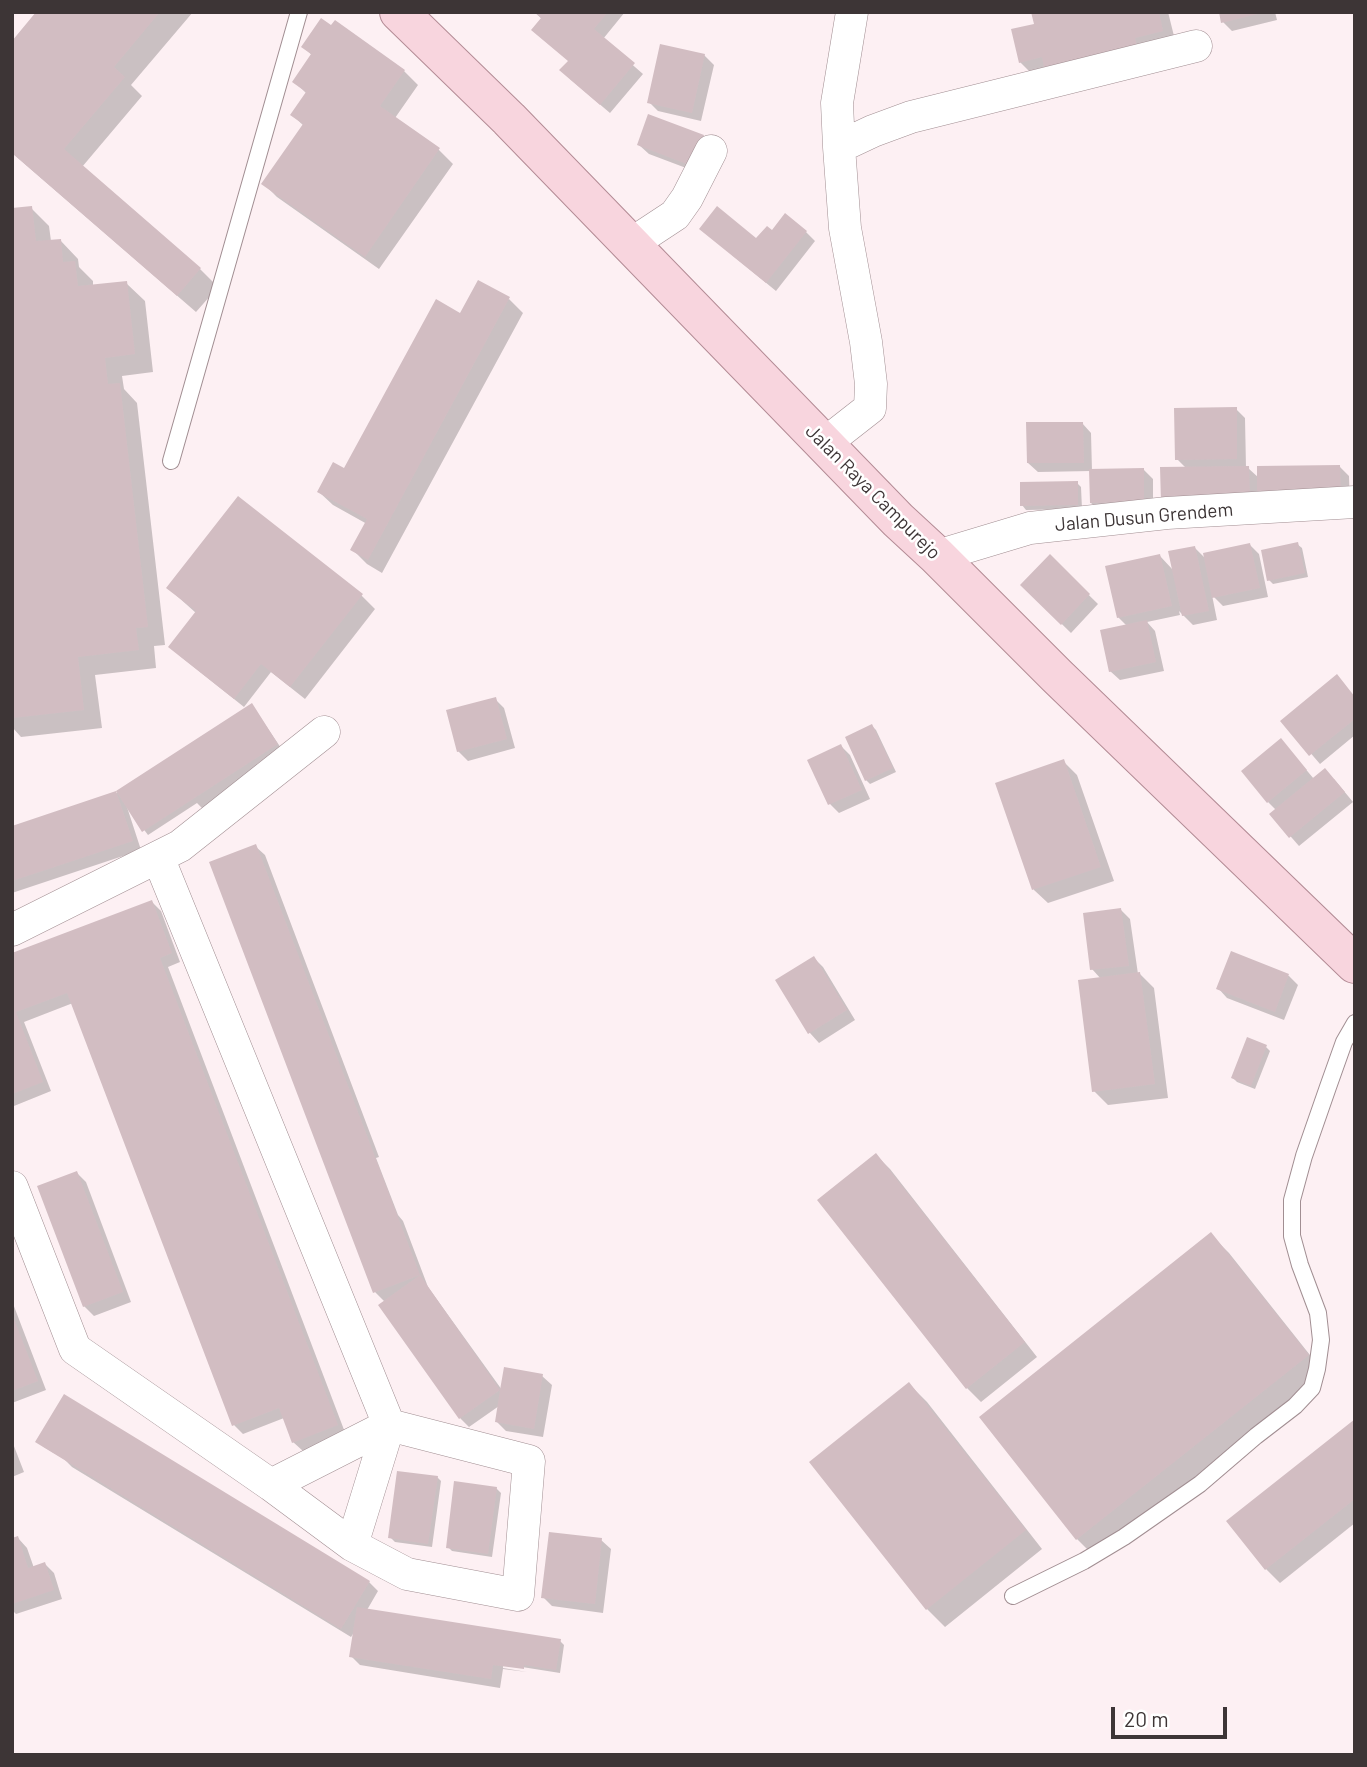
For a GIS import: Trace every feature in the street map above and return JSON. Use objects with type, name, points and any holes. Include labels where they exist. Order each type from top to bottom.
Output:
[{"type":"main road","name":"Jalan Raya Campurejo","points":[[399,12],[509,119],[898,520],[1355,964]]},
{"type":"street","points":[[824,444],[870,408],[871,384],[866,342],[845,228],[837,103],[852,12]]},
{"type":"street","points":[[839,147],[911,117],[1196,46]]},
{"type":"street","points":[[631,244],[675,215],[687,198],[711,151]]},
{"type":"street","name":"Jalan Dusun Grendem","points":[[937,556],[1030,528],[1167,513],[1355,502]]},
{"type":"street","points":[[12,930],[180,846],[324,732]]},
{"type":"street","points":[[158,857],[389,1425],[352,1545]]},
{"type":"street","points":[[12,1187],[75,1349],[271,1485],[352,1545],[407,1574],[518,1595],[529,1461],[389,1425],[271,1485]]},
{"type":"lane","points":[[171,461],[299,12]]},
{"type":"lane","points":[[1013,1596],[1084,1561],[1124,1537],[1200,1484],[1295,1406],[1312,1388],[1321,1340],[1318,1313],[1292,1236],[1293,1200],[1304,1156],[1332,1076],[1344,1042],[1355,1023]]},
{"type":"building","points":[[36,12],[160,12],[114,67],[125,77],[64,149],[201,268],[177,296],[12,153],[12,41]]},
{"type":"building","points":[[535,12],[608,12],[594,29],[635,63],[600,105],[559,70],[568,61],[531,30],[541,18]]},
{"type":"building","points":[[1031,12],[1159,12],[1163,31],[1135,38],[1139,54],[1046,77],[1042,57],[1019,63],[1011,29],[1034,24]]},
{"type":"building","points":[[1219,12],[1261,12],[1261,13],[1221,23]]},
{"type":"building","points":[[321,18],[331,25],[335,20],[405,70],[380,106],[440,148],[365,257],[261,184],[303,124],[290,115],[306,92],[292,82],[311,54],[301,47]]},
{"type":"building","points":[[660,44],[705,54],[692,113],[647,103]]},
{"type":"building","points":[[648,114],[704,135],[692,166],[637,145]]},
{"type":"building","points":[[32,206],[36,241],[61,239],[63,262],[75,261],[78,286],[127,281],[135,354],[105,358],[108,384],[120,383],[148,627],[136,628],[139,650],[78,657],[84,710],[12,718],[12,208]]},
{"type":"building","points":[[717,206],[756,238],[767,226],[772,230],[785,213],[807,231],[766,283],[699,229]]},
{"type":"building","points":[[478,280],[510,297],[368,560],[350,550],[367,519],[317,492],[333,462],[344,468],[436,299],[460,313]]},
{"type":"building","points":[[1237,407],[1237,459],[1175,460],[1174,408]]},
{"type":"building","points":[[1026,422],[1083,422],[1084,463],[1027,463]]},
{"type":"building","points":[[1340,465],[1341,500],[1257,501],[1257,466]]},
{"type":"building","points":[[1249,466],[1250,500],[1161,502],[1160,467]]},
{"type":"building","points":[[1144,468],[1144,502],[1090,503],[1089,469]]},
{"type":"building","points":[[1078,481],[1078,505],[1020,506],[1020,482]]},
{"type":"building","points":[[238,496],[363,594],[290,687],[261,664],[234,699],[168,647],[196,611],[166,588]]},
{"type":"building","points":[[1298,542],[1305,573],[1267,581],[1261,550]]},
{"type":"building","points":[[1250,543],[1260,588],[1212,598],[1203,553]]},
{"type":"building","points":[[1195,546],[1209,611],[1182,616],[1168,551]]},
{"type":"building","points":[[1050,554],[1090,594],[1061,625],[1020,585]]},
{"type":"building","points":[[1160,554],[1172,606],[1117,618],[1105,566]]},
{"type":"building","points":[[1147,620],[1156,662],[1109,672],[1100,630]]},
{"type":"building","points":[[1337,674],[1355,697],[1355,719],[1309,756],[1280,721]]},
{"type":"building","points":[[496,697],[507,739],[457,752],[446,710]]},
{"type":"building","points":[[252,703],[278,744],[142,832],[116,791]]},
{"type":"building","points":[[872,724],[893,768],[865,781],[845,737]]},
{"type":"building","points":[[1281,738],[1307,770],[1267,803],[1241,771]]},
{"type":"building","points":[[841,744],[862,790],[828,805],[807,760]]},
{"type":"building","points":[[1064,759],[1101,867],[1032,890],[995,783]]},
{"type":"building","points":[[1325,768],[1345,792],[1289,838],[1269,814]]},
{"type":"building","points":[[116,791],[133,841],[12,881],[12,826]]},
{"type":"building","points":[[256,844],[420,1275],[373,1293],[209,862]]},
{"type":"building","points":[[152,900],[172,953],[160,958],[338,1425],[292,1443],[279,1408],[232,1426],[67,993],[16,1012],[43,1082],[12,1094],[12,953]]},
{"type":"building","points":[[1121,908],[1129,966],[1090,970],[1083,913]]},
{"type":"building","points":[[1231,951],[1289,974],[1275,1012],[1216,989]]},
{"type":"building","points":[[814,956],[847,1010],[808,1034],[775,980]]},
{"type":"building","points":[[1140,972],[1155,1084],[1092,1092],[1078,980]]},
{"type":"building","points":[[1247,1037],[1267,1045],[1251,1086],[1231,1078]]},
{"type":"building","points":[[876,1153],[1025,1342],[966,1389],[817,1200]]},
{"type":"building","points":[[77,1171],[123,1292],[83,1307],[37,1186]]},
{"type":"building","points":[[1211,1232],[1309,1355],[1076,1540],[979,1417]]},
{"type":"building","points":[[420,1275],[500,1390],[459,1419],[378,1305]]},
{"type":"building","points":[[12,1314],[38,1381],[12,1391]]},
{"type":"building","points":[[504,1367],[543,1374],[534,1429],[495,1422]]},
{"type":"building","points":[[909,1382],[1026,1530],[926,1610],[809,1462]]},
{"type":"building","points":[[64,1394],[370,1581],[341,1629],[35,1442]]},
{"type":"building","points":[[1355,1419],[1355,1499],[1265,1570],[1226,1521]]},
{"type":"building","points":[[397,1471],[438,1476],[428,1544],[388,1538]]},
{"type":"building","points":[[454,1481],[497,1487],[488,1554],[446,1548]]},
{"type":"building","points":[[549,1532],[602,1538],[595,1604],[541,1598]]},
{"type":"building","points":[[18,1536],[28,1568],[45,1562],[54,1590],[12,1604],[12,1538]]},
{"type":"building","points":[[357,1607],[561,1639],[556,1670],[524,1665],[524,1669],[493,1665],[491,1679],[349,1657]]}]
